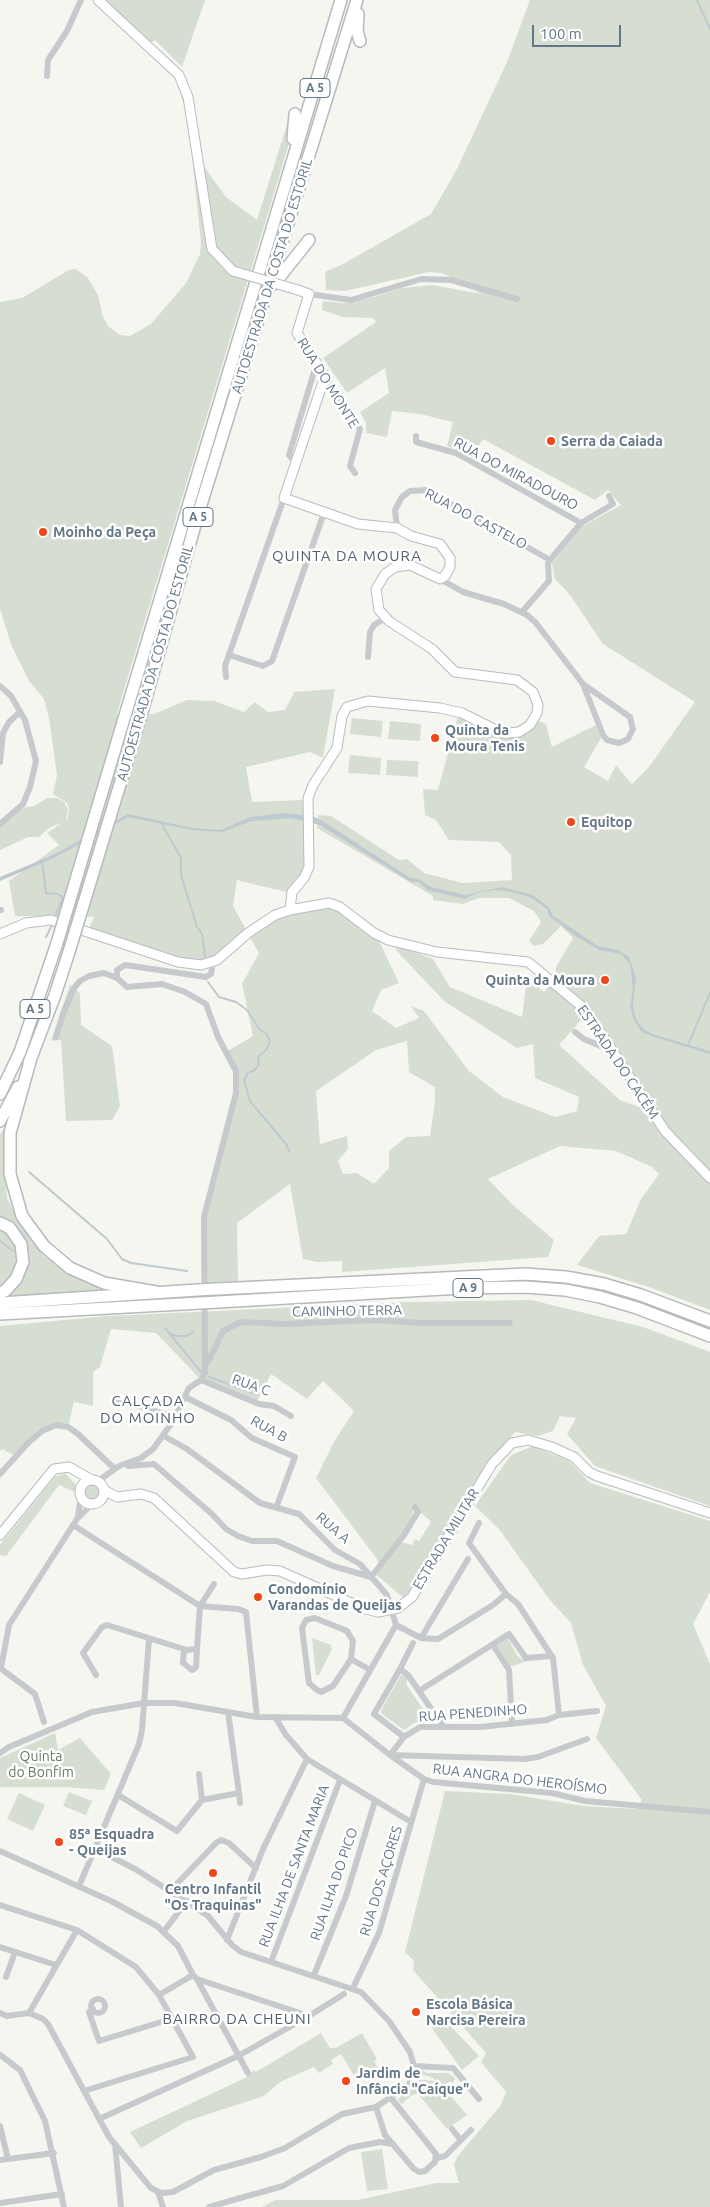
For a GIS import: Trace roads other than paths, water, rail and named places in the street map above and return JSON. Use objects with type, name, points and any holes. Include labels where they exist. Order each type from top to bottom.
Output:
[{"type":"highway","name":"AUTOESTRADA DA COSTA DO ESTORIL","points":[[0,1094],[20,1052],[57,943],[341,0]]},
{"type":"highway","name":"AUTOESTRADA DA COSTA DO ESTORIL","points":[[0,1121],[31,1058],[68,952],[144,705],[197,518],[359,0]]},
{"type":"highway","points":[[359,0],[356,27],[360,41]]},
{"type":"highway","points":[[288,176],[295,114]]},
{"type":"highway","points":[[268,291],[309,240]]},
{"type":"highway","points":[[31,1058],[10,1133],[10,1174],[22,1216],[44,1246],[70,1268],[104,1283],[156,1292]]},
{"type":"highway","points":[[0,1223],[10,1228],[21,1244],[23,1262],[16,1279],[5,1291],[0,1293]]},
{"type":"highway","name":"A 9","points":[[0,1302],[156,1292],[525,1274],[566,1277],[604,1284],[642,1295],[710,1322]]},
{"type":"highway","name":"A 9","points":[[0,1314],[461,1288],[526,1288],[564,1290],[600,1297],[637,1308],[710,1336]]},
{"type":"highway","points":[[0,1322],[66,1311]]},
{"type":"street","points":[[47,76],[48,60],[68,31],[81,0]]},
{"type":"street","points":[[98,0],[179,75],[188,97],[212,249],[233,271],[309,294],[351,300],[412,281],[432,279],[451,280],[517,299]]},
{"type":"street","name":"RUA DO MONTE","points":[[309,294],[297,332],[360,429],[350,466],[355,473]]},
{"type":"street","points":[[296,464],[289,455],[316,362]]},
{"type":"street","points":[[226,676],[225,666],[325,376]]},
{"type":"street","name":"RUA DO MIRADOURO","points":[[416,436],[416,442],[456,453],[581,523]]},
{"type":"street","name":"RUA DO CASTELO","points":[[397,528],[396,510],[402,497],[416,489],[426,490],[550,560]]},
{"type":"street","points":[[522,612],[549,582],[548,563],[550,560],[581,523],[613,504],[610,496]]},
{"type":"street","points":[[284,498],[358,524],[397,528],[411,536],[436,542],[446,548],[450,558],[450,567],[440,578]]},
{"type":"street","points":[[230,655],[263,666],[272,661],[324,513]]},
{"type":"street","points":[[290,910],[292,892],[304,878],[309,867],[308,809],[310,789],[337,748],[342,716],[351,705],[368,701],[440,708],[462,713],[502,733],[508,734],[518,732],[534,720],[537,713],[537,699],[527,686],[517,680],[458,673],[432,649],[385,618],[377,604],[376,590],[380,580],[390,569],[405,565],[415,566],[463,592],[522,612],[536,623],[583,684],[603,735],[607,740],[619,743],[628,739],[633,729],[630,717],[583,684]]},
{"type":"street","points":[[368,657],[370,632],[374,625],[385,618]]},
{"type":"street","points":[[0,686],[11,696],[20,712],[35,754],[35,767],[23,804],[0,824]]},
{"type":"street","points":[[0,762],[2,733],[8,722],[20,712]]},
{"type":"street","name":"ESTRADA DO CACÉM","points":[[213,962],[264,921],[290,910],[332,904],[388,940],[442,953],[528,962],[585,1009],[610,1050],[666,1131],[710,1178]]},
{"type":"street","points":[[0,934],[26,923],[51,920],[187,965],[202,965],[213,962],[211,974],[206,977],[125,965],[117,970],[117,978]]},
{"type":"street","points":[[56,1037],[74,988],[80,981],[90,976],[104,973],[117,978],[127,987],[162,984],[185,992],[206,1004],[218,1038],[236,1071],[234,1106],[204,1217],[207,1364]]},
{"type":"street","points":[[575,1032],[584,1039],[610,1050]]},
{"type":"street","name":"CAMINHO TERRA","points":[[201,1380],[223,1331],[241,1322],[285,1324],[375,1320],[510,1323]]},
{"type":"street","points":[[42,1734],[44,1722],[35,1694],[0,1668],[2,1648],[9,1625],[75,1522],[95,1503],[99,1484],[115,1469],[148,1455],[164,1436],[189,1388],[201,1380]]},
{"type":"street","name":"RUA C","points":[[201,1380],[259,1404],[274,1406],[291,1416]]},
{"type":"street","name":"RUA B","points":[[185,1397],[231,1420],[252,1438],[295,1457],[276,1508]]},
{"type":"street","points":[[118,1400],[175,1417]]},
{"type":"street","points":[[0,1474],[28,1443],[42,1431],[56,1424],[68,1427],[78,1434],[115,1469]]},
{"type":"street","name":"RUA A","points":[[164,1436],[187,1449],[260,1503],[299,1514],[336,1550],[360,1564],[387,1595],[396,1625]]},
{"type":"street","name":"ESTRADA MILITAR","points":[[391,1610],[404,1604],[412,1597],[492,1464],[512,1443],[528,1440],[552,1447],[574,1457],[597,1476],[710,1513]]},
{"type":"street","points":[[115,1469],[154,1464],[238,1536],[252,1541],[277,1541],[332,1566],[371,1577],[404,1535],[418,1512],[415,1507]]},
{"type":"street","points":[[64,1467],[73,1474],[82,1486],[75,1522]]},
{"type":"street","points":[[0,1535],[52,1471],[64,1467],[69,1467],[117,1497]]},
{"type":"street","points":[[82,1486],[99,1484]]},
{"type":"street","points":[[81,1496],[87,1502],[95,1503],[117,1497],[141,1494],[154,1498],[234,1572],[242,1574],[267,1570],[280,1571],[365,1609],[378,1612],[391,1610]]},
{"type":"street","points":[[75,1522],[200,1606],[238,1609],[248,1615],[257,1717]]},
{"type":"street","points":[[479,1523],[469,1543],[506,1594],[518,1604],[552,1656],[559,1715]]},
{"type":"street","points":[[421,1638],[468,1559]]},
{"type":"street","points":[[184,1650],[183,1663],[192,1670],[196,1667],[200,1606],[214,1584]]},
{"type":"street","points":[[0,1753],[8,1747],[92,1712],[144,1703],[175,1703],[257,1717],[343,1718],[396,1625],[421,1638],[438,1639],[451,1633],[506,1594]]},
{"type":"street","points":[[315,1618],[347,1631],[353,1642],[351,1659],[333,1686],[324,1691],[317,1690],[310,1683],[303,1624],[306,1620],[315,1618]]},
{"type":"street","points":[[96,1675],[83,1653],[104,1626],[110,1625],[184,1650],[197,1649]]},
{"type":"street","points":[[419,1690],[509,1634],[526,1658],[552,1656]]},
{"type":"street","points":[[78,1886],[96,1849],[139,1744],[149,1639]]},
{"type":"street","points":[[404,1737],[374,1714],[413,1643]]},
{"type":"street","points":[[493,1645],[509,1670],[512,1724]]},
{"type":"street","points":[[351,1659],[370,1670]]},
{"type":"street","points":[[400,1669],[408,1675],[443,1726]]},
{"type":"street","name":"RUA PENEDINHO","points":[[390,1755],[404,1737],[420,1727],[480,1728],[548,1720],[559,1715],[597,1711]]},
{"type":"street","points":[[228,1712],[240,1803]]},
{"type":"street","points":[[275,1717],[286,1735],[308,1759],[411,1822]]},
{"type":"street","name":"RUA ANGRA DO HEROÍSMO","points":[[343,1718],[424,1779],[442,1783],[552,1793],[585,1801],[710,1812]]},
{"type":"street","points":[[44,1722],[54,1729]]},
{"type":"street","points":[[390,1755],[524,1759],[538,1757],[587,1740]]},
{"type":"street","points":[[227,1940],[256,1868],[308,1759]]},
{"type":"street","points":[[199,1774],[202,1800]]},
{"type":"street","name":"RUA DOS AÇORES","points":[[353,1988],[376,1942],[424,1779]]},
{"type":"street","name":"RUA ILHA DE SANTA MARIA","points":[[271,1962],[340,1780]]},
{"type":"street","points":[[118,1795],[176,1831],[202,1800],[239,1794]]},
{"type":"street","name":"RUA ILHA DO PICO","points":[[314,1975],[346,1896],[375,1801]]},
{"type":"street","points":[[171,1890],[221,1840],[228,1843],[256,1868]]},
{"type":"street","points":[[0,2013],[7,2016],[29,2013],[43,2019],[48,2024],[99,2119],[115,2144],[151,2188],[158,2192],[170,2193],[214,2170],[285,2148],[342,2114],[376,2107],[410,2085],[414,2066],[411,2054],[401,2037],[362,1994],[353,1988],[241,1952],[227,1940],[208,1916],[187,1901],[171,1890],[96,1849]]},
{"type":"street","points":[[0,1851],[127,1909],[164,1931],[178,1946],[248,2073]]},
{"type":"street","points":[[0,1855],[10,1856]]},
{"type":"street","points":[[164,1931],[187,1901]]},
{"type":"street","points":[[0,1905],[77,1930],[136,1967],[158,1995],[193,2057],[84,2091]]},
{"type":"street","points":[[29,2013],[77,1930]]},
{"type":"street","points":[[0,1947],[56,1965]]},
{"type":"street","points":[[6,1977],[14,1952]]},
{"type":"street","points":[[158,1995],[195,1977],[309,2016]]},
{"type":"street","points":[[99,2119],[238,2056],[344,1994]]},
{"type":"street","points":[[93,2009],[89,2012],[99,2041],[171,2019]]},
{"type":"street","points":[[0,2055],[20,2070],[45,2121],[54,2153],[64,2207]]},
{"type":"street","points":[[414,2066],[451,2067],[480,2099]]},
{"type":"street","points":[[391,2098],[437,2158]]},
{"type":"street","points":[[376,2107],[382,2129],[414,2169],[419,2172],[425,2171],[437,2158],[445,2156],[471,2130]]},
{"type":"street","points":[[0,2126],[8,2159]]},
{"type":"street","points":[[452,2128],[460,2139]]},
{"type":"street","points":[[209,2207],[282,2186],[349,2148],[380,2142],[393,2144]]},
{"type":"street","points":[[115,2144],[121,2207]]},
{"type":"street","points":[[0,2160],[54,2153]]},
{"type":"street","points":[[158,2192],[163,2207]]},
{"type":"street","points":[[0,2203],[62,2194]]},
{"type":"waterway","points":[[697,0],[710,29]]},
{"type":"waterway","points":[[162,824],[181,858],[181,875],[197,927],[202,934],[205,957]]},
{"type":"waterway","points":[[42,861],[46,893],[58,894],[63,898],[56,914]]},
{"type":"waterway","points":[[46,937],[52,925]]},
{"type":"waterway","points":[[208,982],[219,997],[236,1002],[247,1010],[260,1030],[267,1034],[270,1042],[266,1050],[258,1057],[259,1064],[255,1070],[248,1073],[244,1080],[250,1101],[286,1144],[290,1152]]},
{"type":"waterway","points":[[688,1045],[710,993]]},
{"type":"waterway","points":[[29,1172],[107,1239],[122,1259],[131,1263],[187,1271]]},
{"type":"waterway","points":[[0,1241],[13,1251]]},
{"type":"waterway","points":[[165,1328],[201,1372]]},
{"type":"waterway","points":[[169,1333],[177,1336],[187,1336],[194,1331]]},
{"type":"waterway","points":[[209,1377],[257,1394]]},
{"type":"place","name":"Serra da Caiada","points":[[551,441]]},
{"type":"place","name":"Moinho da Peça","points":[[43,532]]},
{"type":"place","name":"Quinta da Moura Tenis","points":[[435,738]]},
{"type":"place","name":"Equitop","points":[[571,822]]},
{"type":"place","name":"Quinta da Moura","points":[[605,980]]},
{"type":"place","name":"Condomínio Varandas de Queijas","points":[[258,1597]]},
{"type":"place","name":"85ª Esquadra - Queijas","points":[[59,1842]]},
{"type":"place","name":"Centro Infantil \"Os Traquinas\"","points":[[213,1873]]},
{"type":"place","name":"Escola Básica Narcisa Pereira","points":[[416,2012]]},
{"type":"place","name":"Jardim de Infância \"Caíque\"","points":[[346,2081]]},
{"type":"district","name":"QUINTA DA MOURA","points":[[347,556]]},
{"type":"district","name":"CALÇADA DO MOINHO","points":[[148,1410]]},
{"type":"district","name":"BAIRRO DA CHEUNI","points":[[237,2019]]},
{"type":"park label","name":"Quinta do Bonfim","points":[[41,1764]]}]
